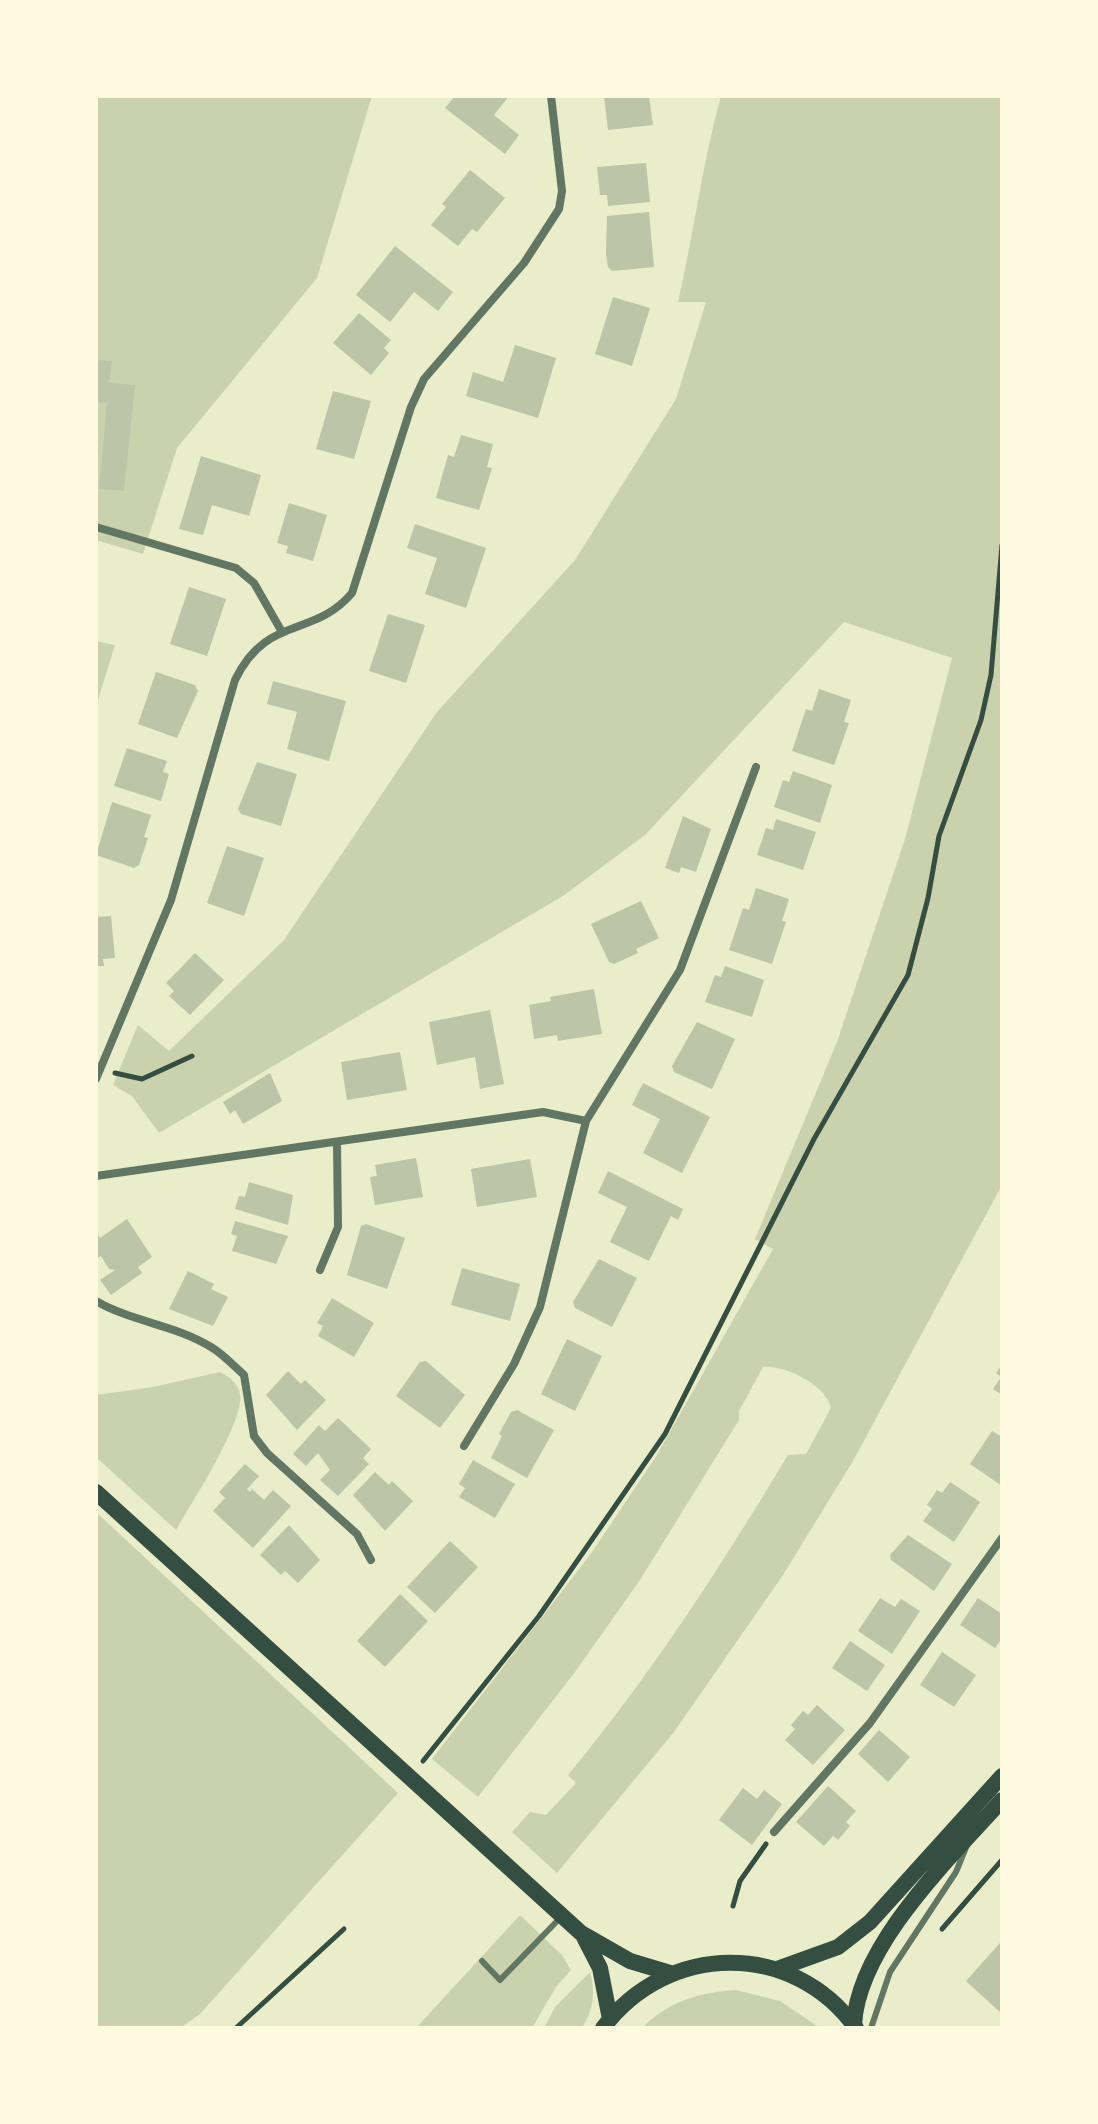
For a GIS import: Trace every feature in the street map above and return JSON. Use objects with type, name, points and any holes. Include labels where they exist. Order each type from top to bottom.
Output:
[{"type":"main road","points":[[96,1492],[581,1933],[630,1961],[670,1973]]},
{"type":"main road","points":[[777,1969],[838,1947],[870,1922],[1002,1776]]},
{"type":"main road","points":[[860,2027],[865,1983],[889,1936],[1002,1800]]},
{"type":"main road","points":[[581,1933],[597,1960],[607,2023]]},
{"type":"main road","points":[[607,2023],[637,1992],[670,1973],[700,1964],[731,1961],[777,1969],[818,1989],[860,2027]]},
{"type":"street","points":[[96,1079],[171,900],[235,680],[247,656],[282,632],[337,610],[352,593],[411,407],[424,379],[524,263],[552,223],[562,191],[551,96]]},
{"type":"street","points":[[96,527],[236,568],[254,583],[282,632]]},
{"type":"street","points":[[464,1446],[514,1364],[540,1307],[586,1121],[680,970],[756,767]]},
{"type":"street","points":[[96,1176],[337,1144],[543,1112],[586,1121]]},
{"type":"street","points":[[320,1270],[338,1227],[337,1144]]},
{"type":"street","points":[[96,1301],[124,1316],[170,1329],[211,1347],[244,1375],[254,1436],[267,1453],[357,1534],[371,1560]]},
{"type":"street","points":[[774,1832],[870,1723],[1002,1538]]},
{"type":"lane","points":[[482,1961],[500,1980],[562,1916]]},
{"type":"path","points":[[410,1777],[539,1616],[665,1434],[814,1139],[908,975],[928,898],[939,836],[981,720],[991,675],[1002,545]]},
{"type":"path","points":[[100,1069],[142,1079],[192,1056]]},
{"type":"path","points":[[733,1906],[740,1881],[774,1832]]},
{"type":"path","points":[[936,1936],[1002,1860]]},
{"type":"path","points":[[236,2028],[344,1929]]},
{"type":"green space","points":[[96,96],[372,96],[317,278],[177,448],[143,554],[96,540]]},
{"type":"green space","points":[[721,96],[1002,96],[1002,1185],[853,1461],[783,1575],[674,1732],[557,1873],[512,1832],[530,1812],[546,1815],[576,1783],[568,1775],[684,1619],[788,1455],[806,1454],[831,1408],[813,1384],[782,1369],[763,1367],[739,1411],[739,1420],[640,1580],[575,1672],[478,1797],[432,1759],[590,1555],[657,1455],[773,1249],[755,1239],[837,1042],[905,839],[952,658],[844,622],[645,835],[563,896],[159,1133],[132,1096],[113,1085],[138,1025],[169,1051],[284,940],[437,712],[575,560],[676,399],[706,302],[678,302]]},
{"type":"green space","points":[[96,641],[115,645],[96,706]]},
{"type":"green space","points":[[220,1372],[237,1387],[239,1407],[216,1462],[176,1530],[96,1457],[96,1395],[153,1387]]},
{"type":"green space","points":[[96,1512],[398,1793],[200,2014],[180,2028],[96,2028]]},
{"type":"green space","points":[[520,1915],[562,1955],[571,1970],[556,1987],[532,2028],[416,2028]]},
{"type":"green space","points":[[590,1972],[592,2001],[582,2028],[544,2028],[555,2007]]},
{"type":"green space","points":[[736,1990],[780,2001],[820,2028],[642,2028],[662,2011],[685,2000]]},
{"type":"building","points":[[455,96],[509,96],[494,115],[519,135],[505,154],[445,108]]},
{"type":"building","points":[[604,96],[649,96],[653,125],[608,130]]},
{"type":"building","points":[[646,163],[650,202],[608,206],[607,195],[600,195],[597,167]]},
{"type":"building","points":[[470,170],[505,198],[477,232],[472,229],[458,246],[431,225],[446,207],[442,204]]},
{"type":"building","points":[[649,212],[654,267],[612,271],[608,267],[606,254],[607,216]]},
{"type":"building","points":[[395,246],[453,292],[438,311],[414,292],[390,322],[356,295]]},
{"type":"building","points":[[613,297],[650,308],[632,366],[595,354]]},
{"type":"building","points":[[359,313],[391,340],[384,348],[389,353],[371,375],[333,343]]},
{"type":"building","points":[[515,345],[556,358],[538,418],[466,396],[473,372],[503,382]]},
{"type":"building","points":[[96,360],[112,361],[109,383],[135,385],[124,491],[99,489],[107,403],[96,402]]},
{"type":"building","points":[[333,391],[371,401],[354,459],[316,449]]},
{"type":"building","points":[[461,435],[493,444],[487,467],[492,468],[479,510],[436,498],[448,455],[454,457]]},
{"type":"building","points":[[201,456],[261,475],[249,516],[212,505],[203,535],[179,529]]},
{"type":"building","points":[[289,503],[327,515],[313,561],[286,553],[288,546],[277,543]]},
{"type":"building","points":[[415,524],[486,548],[466,608],[425,594],[437,558],[407,548]]},
{"type":"building","points":[[189,587],[226,599],[207,656],[170,644]]},
{"type":"building","points":[[388,614],[425,625],[406,683],[369,671]]},
{"type":"building","points":[[156,672],[195,685],[198,691],[177,738],[138,724]]},
{"type":"building","points":[[273,681],[346,701],[329,761],[287,749],[297,712],[267,704]]},
{"type":"building","points":[[819,689],[851,700],[844,722],[849,723],[834,765],[792,751],[806,709],[812,711]]},
{"type":"building","points":[[127,748],[167,761],[163,772],[169,774],[161,801],[114,786]]},
{"type":"building","points":[[257,762],[297,774],[281,826],[241,814],[238,809]]},
{"type":"building","points":[[793,771],[832,785],[820,823],[774,807],[783,780],[789,782]]},
{"type":"building","points":[[112,802],[151,815],[144,837],[148,838],[139,865],[134,868],[96,855]]},
{"type":"building","points":[[683,816],[711,829],[696,872],[681,867],[679,873],[665,868]]},
{"type":"building","points":[[776,819],[816,832],[803,870],[757,855],[766,828],[773,830]]},
{"type":"building","points":[[227,846],[264,858],[244,916],[207,903]]},
{"type":"building","points":[[756,888],[789,899],[782,921],[786,922],[772,964],[729,950],[743,908],[749,910]]},
{"type":"building","points":[[641,901],[659,938],[636,949],[638,953],[614,964],[609,962],[591,924]]},
{"type":"building","points":[[111,916],[115,958],[103,959],[104,966],[96,966],[96,917]]},
{"type":"building","points":[[195,953],[224,980],[190,1015],[169,996],[174,991],[166,983]]},
{"type":"building","points":[[725,966],[764,980],[752,1017],[705,1002],[715,975],[721,977]]},
{"type":"building","points":[[594,989],[602,1034],[558,1041],[557,1035],[534,1039],[529,1005],[551,1001],[550,997]]},
{"type":"building","points":[[490,1010],[504,1084],[480,1089],[475,1057],[437,1065],[429,1022]]},
{"type":"building","points":[[697,1022],[735,1039],[712,1089],[674,1072],[672,1066]]},
{"type":"building","points":[[400,1052],[407,1090],[347,1100],[341,1062]]},
{"type":"building","points":[[270,1073],[282,1101],[243,1124],[235,1110],[230,1114],[223,1102]]},
{"type":"building","points":[[643,1083],[710,1117],[682,1173],[643,1153],[660,1119],[632,1105]]},
{"type":"building","points":[[416,1158],[423,1197],[375,1205],[370,1177],[377,1176],[375,1165]]},
{"type":"building","points":[[530,1159],[537,1197],[477,1207],[471,1169]]},
{"type":"building","points":[[608,1171],[683,1209],[678,1220],[671,1216],[649,1261],[610,1242],[627,1207],[598,1193]]},
{"type":"building","points":[[249,1182],[293,1195],[288,1225],[235,1209],[239,1196],[245,1197]]},
{"type":"building","points":[[127,1219],[152,1257],[138,1267],[142,1273],[111,1295],[100,1280],[115,1270],[109,1269],[101,1256],[96,1259],[96,1231],[100,1238]]},
{"type":"building","points":[[235,1221],[288,1236],[276,1264],[232,1251],[237,1236],[231,1234]]},
{"type":"building","points":[[366,1224],[405,1238],[387,1289],[347,1275],[361,1226]]},
{"type":"building","points":[[599,1259],[637,1278],[612,1327],[575,1308],[573,1302]]},
{"type":"building","points":[[462,1268],[520,1284],[510,1321],[451,1305]]},
{"type":"building","points":[[188,1271],[214,1284],[211,1289],[228,1297],[213,1326],[169,1309]]},
{"type":"building","points":[[332,1298],[374,1323],[354,1357],[318,1336],[323,1326],[317,1323]]},
{"type":"building","points":[[567,1339],[602,1356],[575,1411],[541,1394]]},
{"type":"building","points":[[426,1361],[465,1395],[440,1428],[396,1396],[420,1362]]},
{"type":"building","points":[[1002,1365],[1002,1395],[993,1389],[1001,1377],[996,1373]]},
{"type":"building","points":[[288,1371],[301,1384],[305,1380],[326,1400],[297,1430],[266,1395]]},
{"type":"building","points":[[517,1410],[554,1430],[527,1478],[491,1458],[502,1436],[499,1434],[511,1412]]},
{"type":"building","points":[[338,1418],[371,1449],[363,1458],[369,1464],[338,1496],[320,1480],[330,1470],[318,1453],[306,1466],[293,1454],[319,1425],[325,1431]]},
{"type":"building","points":[[992,1431],[1002,1437],[1002,1486],[970,1464]]},
{"type":"building","points":[[473,1460],[515,1484],[495,1518],[459,1497],[465,1488],[459,1484]]},
{"type":"building","points":[[245,1464],[259,1476],[247,1489],[250,1492],[252,1489],[264,1500],[273,1490],[291,1506],[253,1548],[213,1511],[225,1498],[219,1492]]},
{"type":"building","points":[[375,1472],[389,1485],[392,1481],[413,1501],[385,1531],[353,1495]]},
{"type":"building","points":[[950,1482],[980,1502],[954,1542],[923,1521],[932,1509],[927,1505],[937,1490],[942,1493]]},
{"type":"building","points":[[289,1525],[320,1560],[298,1583],[285,1571],[281,1575],[260,1555]]},
{"type":"building","points":[[908,1535],[952,1564],[934,1591],[891,1560],[890,1555]]},
{"type":"building","points":[[450,1541],[478,1567],[435,1613],[407,1587]]},
{"type":"building","points":[[400,1594],[428,1621],[385,1667],[357,1641]]},
{"type":"building","points":[[880,1598],[895,1607],[901,1599],[920,1611],[892,1654],[858,1631]]},
{"type":"building","points":[[978,1598],[1002,1614],[1002,1638],[995,1648],[960,1625]]},
{"type":"building","points":[[850,1641],[885,1665],[867,1691],[832,1668]]},
{"type":"building","points":[[942,1652],[976,1675],[954,1707],[920,1685]]},
{"type":"building","points":[[817,1705],[845,1730],[813,1765],[785,1740],[795,1729],[791,1725],[803,1711],[808,1715]]},
{"type":"building","points":[[879,1730],[910,1757],[888,1782],[858,1754]]},
{"type":"building","points":[[828,1786],[856,1811],[846,1822],[850,1826],[838,1840],[833,1836],[824,1846],[796,1822]]},
{"type":"building","points":[[743,1788],[757,1799],[764,1790],[782,1804],[752,1845],[719,1820]]},
{"type":"building","points":[[1000,1943],[1002,1945],[1002,2014],[966,1981]]}]
